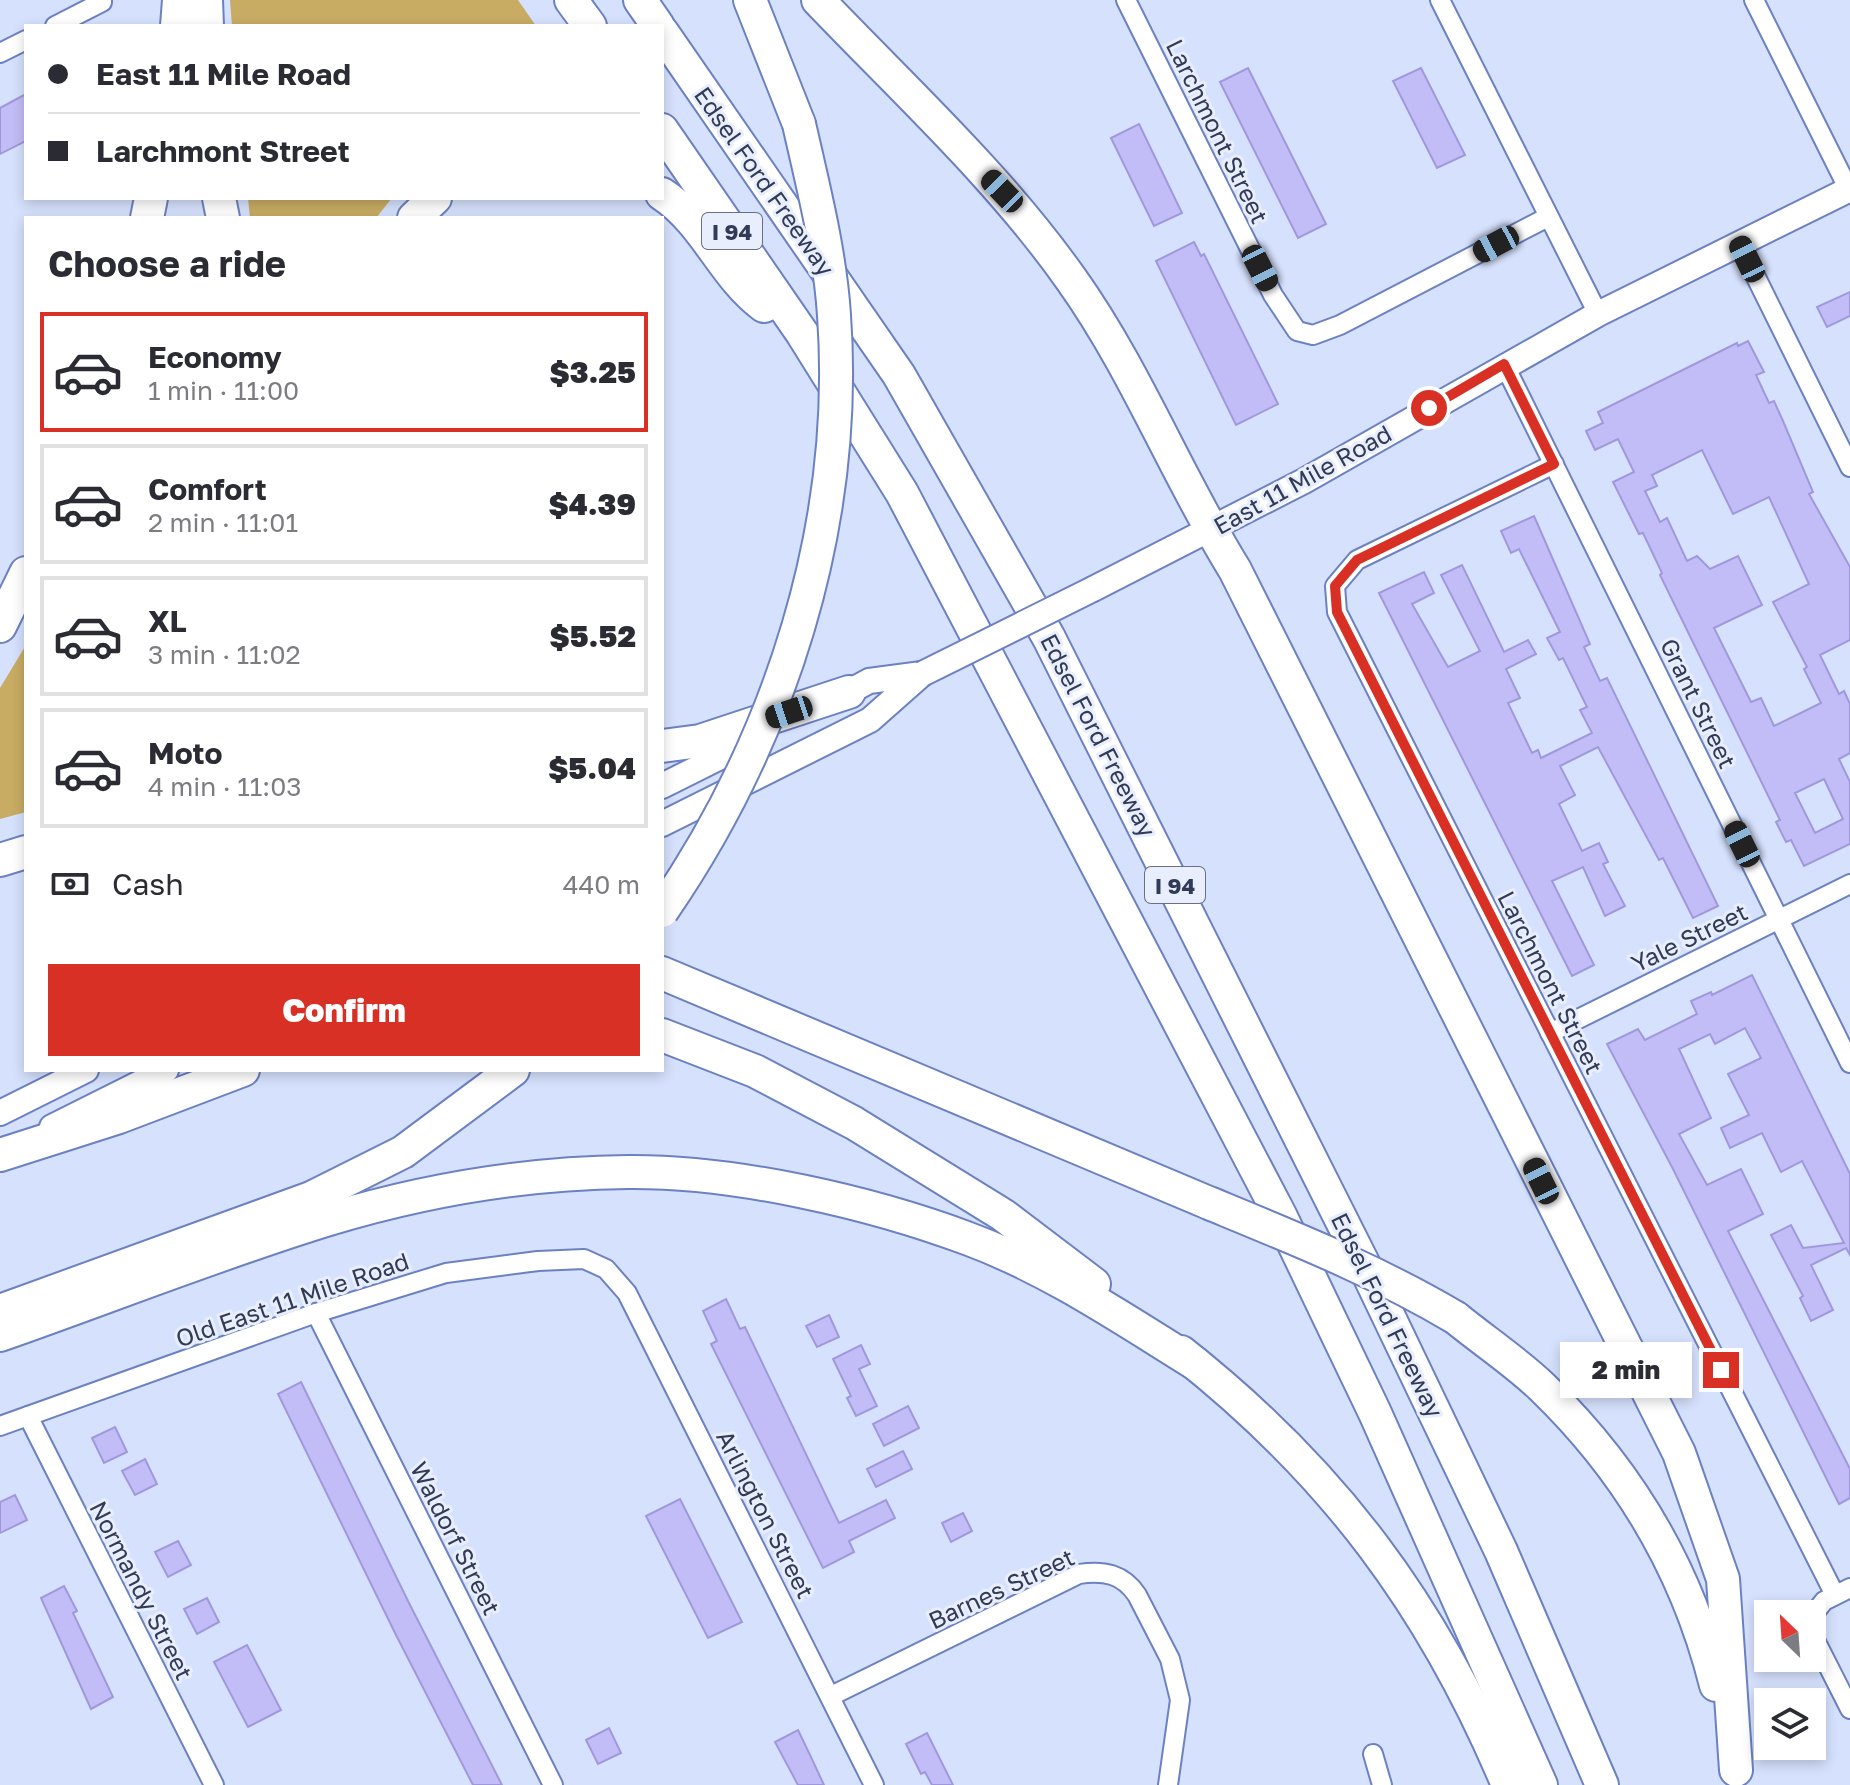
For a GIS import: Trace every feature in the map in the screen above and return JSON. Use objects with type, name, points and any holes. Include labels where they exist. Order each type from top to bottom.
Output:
[{"type":"highway","points":[[177,24],[179,0]]},
{"type":"highway","points":[[206,0],[207,24]]},
{"type":"highway","points":[[571,0],[589,24]]},
{"type":"highway","points":[[640,0],[657,24]]},
{"type":"highway","points":[[664,908],[721,814],[750,758],[779,688],[802,615],[829,483],[836,426],[834,311],[799,124],[750,0]]},
{"type":"highway","points":[[818,0],[1002,191],[1051,252],[1113,343],[1210,530],[1235,570],[1679,1453],[1723,1579],[1737,1777]]},
{"type":"highway","name":"Edsel Ford Freeway","points":[[664,35],[899,375],[1049,638],[1371,1279],[1501,1551],[1602,1785]]},
{"type":"highway","name":"I 94","points":[[664,133],[802,333],[902,493],[1280,1215],[1375,1413],[1541,1785]]},
{"type":"highway","points":[[664,196],[700,227],[751,296],[802,333]]},
{"type":"highway","points":[[416,216],[433,200]]},
{"type":"highway","points":[[0,626],[24,577]]},
{"type":"highway","points":[[664,746],[700,741],[849,692]]},
{"type":"highway","points":[[0,860],[24,853]]},
{"type":"highway","points":[[664,974],[1344,1259],[1408,1290],[1456,1318],[1540,1385],[1579,1426],[1628,1486],[1655,1529],[1693,1608],[1709,1656],[1737,1777]]},
{"type":"highway","points":[[664,1036],[755,1071],[854,1123],[1003,1215],[1196,1364],[1285,1443],[1330,1491],[1395,1571],[1453,1665],[1508,1785]]},
{"type":"highway","points":[[0,1154],[119,1117],[238,1072]]},
{"type":"highway","points":[[0,1311],[311,1198],[403,1152],[510,1072]]},
{"type":"highway","points":[[0,1335],[329,1219],[375,1207],[511,1180],[629,1172],[794,1190],[875,1208],[971,1240],[1078,1291],[1196,1364]]},
{"type":"main road","name":"East 11 Mile Road","points":[[664,823],[870,720],[922,674],[1304,481],[1504,364],[1598,314],[1849,190]]},
{"type":"main road","name":"East 11 Mile Road","points":[[664,785],[869,681],[922,674]]},
{"type":"main road","points":[[0,1113],[82,1072]]},
{"type":"main road","points":[[0,1154],[162,1072]]},
{"type":"street","name":"Larchmont Street","points":[[1126,0],[1273,295],[1297,331],[1313,335],[1340,325],[1548,217]]},
{"type":"street","points":[[1440,0],[1598,314]]},
{"type":"street","points":[[1754,0],[1849,190]]},
{"type":"street","points":[[59,24],[102,2]]},
{"type":"street","points":[[0,53],[24,41]]},
{"type":"street","points":[[1739,243],[1850,467]]},
{"type":"street","name":"Grant Street","points":[[1504,364],[1850,1063]]},
{"type":"street","name":"Larchmont Street","points":[[1554,464],[1357,560],[1339,578],[1334,599],[1349,637],[1550,1033],[1842,1591]]},
{"type":"street","name":"Yale Street","points":[[1550,1033],[1850,884]]},
{"type":"street","name":"Old East 11 Mile Road","points":[[0,1426],[316,1313],[478,1267],[567,1258],[584,1259],[606,1269]]},
{"type":"street","name":"Arlington Street","points":[[606,1269],[627,1293],[874,1785]]},
{"type":"street","name":"Waldorf Street","points":[[316,1313],[553,1785]]},
{"type":"street","name":"Normandy Street","points":[[28,1416],[214,1785]]},
{"type":"street","name":"Barnes Street","points":[[831,1696],[1079,1574],[1111,1573],[1131,1585],[1176,1678],[1180,1719],[1168,1785]]},
{"type":"street","points":[[1826,1662],[1850,1709]]},
{"type":"street","points":[[1373,1754],[1382,1785]]},
{"type":"shaded area","points":[[230,0],[518,0],[535,24],[232,24]]},
{"type":"shaded area","points":[[248,200],[390,200],[378,216],[250,216]]},
{"type":"shaded area","points":[[24,648],[24,813],[0,819],[0,688]]},
{"type":"building","points":[[1248,68],[1326,224],[1298,238],[1220,82]]},
{"type":"building","points":[[1421,68],[1465,155],[1437,168],[1393,81]]},
{"type":"building","points":[[24,95],[24,142],[0,154],[0,108]]},
{"type":"building","points":[[1139,124],[1182,213],[1154,226],[1111,138]]},
{"type":"building","points":[[1194,242],[1201,256],[1204,254],[1278,404],[1236,425],[1156,261]]},
{"type":"building","points":[[1850,292],[1850,316],[1827,327],[1817,307]]},
{"type":"building","points":[[1748,341],[1764,372],[1756,375],[1769,403],[1774,401],[1813,492],[1809,494],[1850,567],[1850,640],[1820,655],[1839,694],[1844,691],[1850,704],[1850,753],[1839,759],[1850,782],[1850,844],[1804,866],[1791,840],[1786,842],[1776,822],[1780,820],[1660,575],[1662,573],[1643,533],[1639,534],[1613,482],[1634,472],[1618,439],[1595,450],[1586,431],[1603,423],[1598,412],[1737,343],[1738,346]],"holes":[[[1702,450],[1733,514],[1769,497],[1809,584],[1773,602],[1807,667],[1804,669],[1821,703],[1774,726],[1761,698],[1751,702],[1714,628],[1762,605],[1738,556],[1710,569],[1697,556],[1687,561],[1667,518],[1660,522],[1645,491],[1657,486],[1652,475]],[[1824,779],[1843,819],[1815,833],[1795,793]]]},
{"type":"building","points":[[1534,516],[1590,644],[1584,647],[1600,681],[1607,678],[1718,906],[1693,918],[1663,858],[1659,860],[1598,747],[1560,766],[1575,795],[1559,804],[1582,851],[1599,843],[1608,862],[1603,864],[1625,906],[1605,916],[1583,867],[1552,881],[1594,965],[1572,976],[1379,593],[1424,572],[1434,593],[1412,604],[1448,667],[1480,651],[1441,575],[1462,565],[1504,652],[1528,640],[1536,654],[1506,669],[1520,698],[1508,703],[1532,753],[1538,750],[1541,758],[1592,733],[1580,710],[1587,707],[1563,658],[1559,660],[1547,638],[1560,632],[1519,549],[1511,553],[1501,531]]},
{"type":"building","points":[[1752,975],[1850,1174],[1850,1255],[1846,1248],[1811,1265],[1833,1310],[1811,1321],[1800,1298],[1803,1296],[1771,1235],[1791,1225],[1803,1248],[1844,1243],[1802,1161],[1781,1172],[1762,1133],[1730,1148],[1721,1128],[1749,1115],[1728,1074],[1761,1058],[1745,1028],[1715,1044],[1710,1034],[1679,1049],[1711,1118],[1679,1134],[1707,1185],[1741,1169],[1763,1214],[1728,1231],[1850,1469],[1850,1498],[1839,1504],[1673,1169],[1607,1044],[1638,1029],[1645,1040],[1697,1014],[1691,1001],[1711,992],[1712,995]]},
{"type":"building","points":[[726,1299],[740,1329],[745,1327],[839,1523],[886,1500],[895,1518],[849,1541],[854,1552],[823,1568],[711,1344],[717,1341],[703,1311]]},
{"type":"building","points":[[829,1315],[839,1337],[817,1347],[806,1326]]},
{"type":"building","points":[[861,1345],[870,1364],[859,1369],[877,1406],[856,1416],[847,1398],[851,1396],[833,1359]]},
{"type":"building","points":[[301,1382],[502,1785],[473,1785],[396,1635],[278,1394]]},
{"type":"building","points":[[908,1406],[919,1428],[884,1446],[873,1424]]},
{"type":"building","points":[[115,1427],[127,1452],[104,1463],[92,1438]]},
{"type":"building","points":[[903,1451],[912,1469],[876,1487],[867,1469]]},
{"type":"building","points":[[145,1459],[157,1484],[135,1495],[122,1471]]},
{"type":"building","points":[[15,1495],[27,1520],[0,1533],[0,1502]]},
{"type":"building","points":[[680,1499],[742,1622],[708,1638],[646,1516]]},
{"type":"building","points":[[963,1513],[972,1531],[951,1542],[942,1523]]},
{"type":"building","points":[[178,1541],[191,1565],[168,1577],[155,1552]]},
{"type":"building","points":[[64,1586],[77,1611],[73,1613],[113,1697],[91,1709],[41,1598]]},
{"type":"building","points":[[207,1598],[219,1622],[197,1634],[184,1609]]},
{"type":"building","points":[[247,1645],[281,1710],[248,1727],[214,1662]]},
{"type":"building","points":[[609,1728],[621,1753],[598,1764],[586,1740]]},
{"type":"building","points":[[798,1730],[824,1785],[798,1785],[775,1742]]},
{"type":"building","points":[[927,1733],[953,1785],[932,1785],[925,1772],[921,1774],[906,1744]]},
{"type":"route","points":[[1429,408],[1504,364],[1554,464],[1357,560],[1342,573],[1335,586],[1337,612],[1721,1370]]}]
